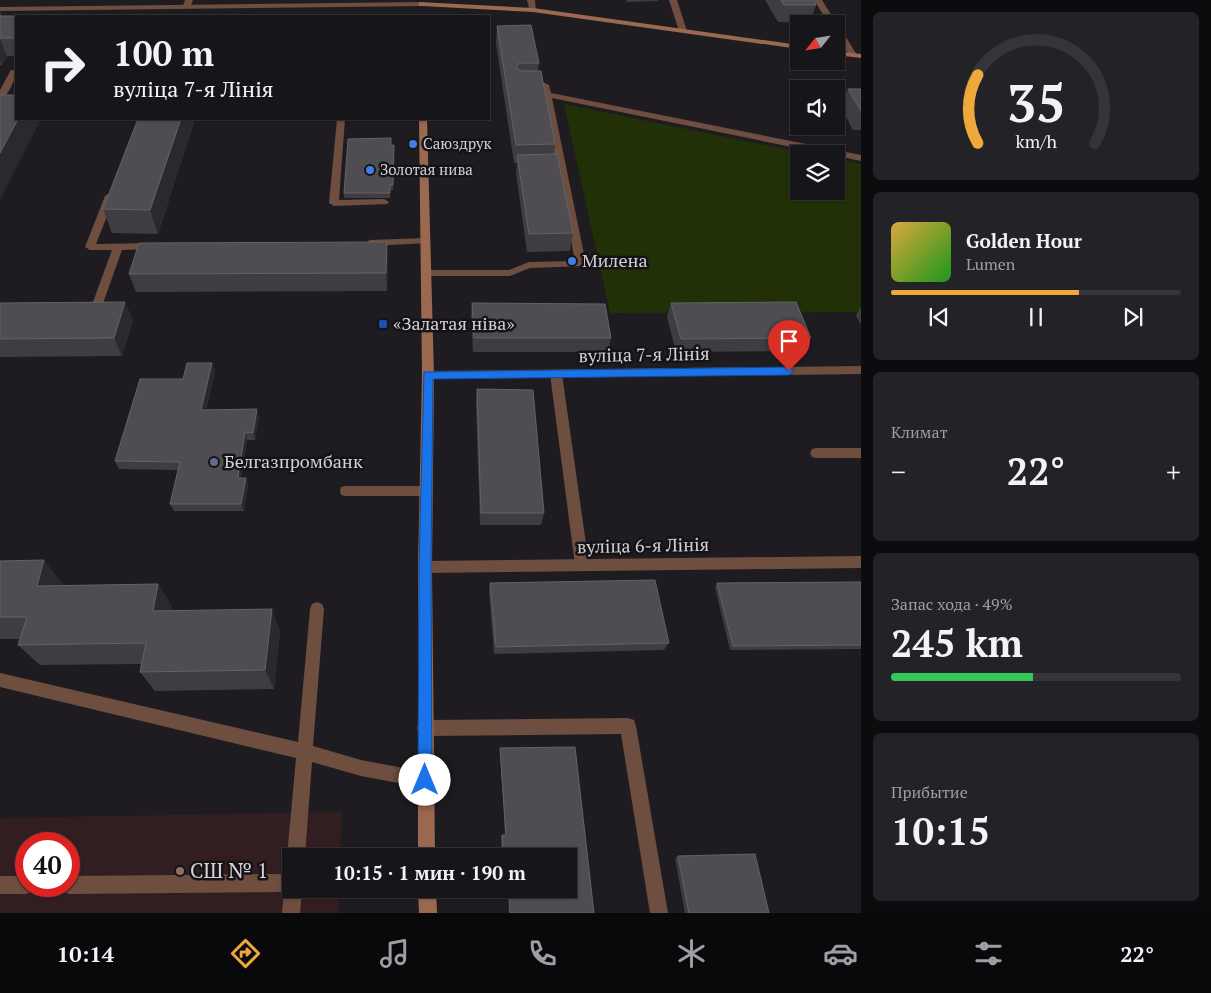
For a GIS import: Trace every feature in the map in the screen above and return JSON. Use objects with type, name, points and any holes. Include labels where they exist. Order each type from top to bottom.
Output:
[{"type":"street","points":[[531,0],[533,10]]},
{"type":"street","points":[[673,0],[683,30]]},
{"type":"street","points":[[818,0],[828,15]]},
{"type":"street","points":[[0,9],[188,3],[422,5],[533,10],[790,46]]},
{"type":"street","points":[[845,40],[857,56]]},
{"type":"street","points":[[0,98],[15,72]]},
{"type":"street","points":[[426,274],[510,273],[529,265],[582,264],[557,167],[545,84],[520,85]]},
{"type":"street","points":[[547,95],[861,158]]},
{"type":"street","points":[[341,120],[334,203],[384,202]]},
{"type":"street","points":[[423,120],[428,375],[425,567],[427,848]]},
{"type":"street","points":[[113,188],[90,247],[168,246]]},
{"type":"street","points":[[358,243],[426,241]]},
{"type":"street","points":[[78,306],[97,306],[118,247]]},
{"type":"street","name":"вуліца 7-я Лінія","points":[[428,375],[861,370]]},
{"type":"street","points":[[556,374],[582,565]]},
{"type":"street","points":[[816,453],[861,453]]},
{"type":"street","points":[[346,491],[426,491]]},
{"type":"street","name":"вуліца 6-я Лінія","points":[[425,567],[861,562]]},
{"type":"street","points":[[297,848],[317,609]]},
{"type":"street","points":[[0,680],[305,752],[361,768],[425,780]]},
{"type":"street","points":[[425,728],[628,726],[659,913]]},
{"type":"street","points":[[80,885],[282,883]]},
{"type":"street","points":[[0,885],[15,885]]},
{"type":"street","points":[[291,913],[292,898]]},
{"type":"street","points":[[427,898],[428,913]]},
{"type":"shaded area","name":"СШ № 1","points":[[342,812],[340,848],[282,848],[282,898],[339,898],[338,913],[0,913],[0,818]]},
{"type":"green space","points":[[564,104],[790,150],[790,200],[845,200],[845,161],[861,164],[861,312],[610,313]]},
{"type":"building","points":[[781,0],[814,0],[816,5],[784,5]]},
{"type":"building","points":[[0,16],[15,16],[15,38],[0,38]]},
{"type":"building","points":[[531,25],[539,63],[519,63],[516,68],[522,71],[541,71],[555,144],[516,145],[497,26]]},
{"type":"building","points":[[848,89],[861,89],[861,111]]},
{"type":"building","points":[[0,95],[15,95],[15,120],[17,120],[0,153]]},
{"type":"building","points":[[138,120],[181,120],[150,210],[103,209]]},
{"type":"building","name":"Золотая нива","points":[[391,138],[391,145],[394,145],[393,185],[390,185],[390,193],[344,193],[348,139]]},
{"type":"building","points":[[557,154],[573,233],[529,234],[517,155]]},
{"type":"building","points":[[387,242],[386,273],[129,274],[139,243]]},
{"type":"building","points":[[125,302],[114,338],[0,339],[0,303]]},
{"type":"building","points":[[796,302],[811,338],[681,339],[671,303]]},
{"type":"building","points":[[472,303],[605,304],[611,338],[474,338]]},
{"type":"building","points":[[187,363],[212,363],[201,410],[257,409],[253,433],[245,432],[238,478],[246,478],[241,504],[170,504],[180,462],[115,461],[140,379],[183,379]]},
{"type":"building","points":[[477,389],[533,390],[544,513],[481,513]]},
{"type":"building","points":[[44,560],[37,586],[158,584],[153,611],[272,609],[265,670],[140,672],[146,643],[18,645],[27,617],[0,617],[0,561]]},
{"type":"building","points":[[655,580],[669,643],[496,647],[490,583]]},
{"type":"building","points":[[861,582],[861,645],[733,646],[717,583]]},
{"type":"building","points":[[575,747],[594,913],[510,913],[509,898],[577,898],[577,848],[503,848],[502,835],[506,835],[500,748]]},
{"type":"building","points":[[755,854],[769,913],[689,913],[678,856]]},
{"type":"place","name":"Саюздрук","points":[[413,144]]},
{"type":"place","name":"Золотая нива","points":[[370,170]]},
{"type":"place","name":"Милена","points":[[572,261]]},
{"type":"place","name":"«Залатая ніва»","points":[[383,324]]},
{"type":"place","name":"Белгазпромбанк","points":[[214,462]]},
{"type":"place","name":"СШ № 1","points":[[180,871]]},
{"type":"route","points":[[425,780],[425,567],[428,375],[789,371]]}]
